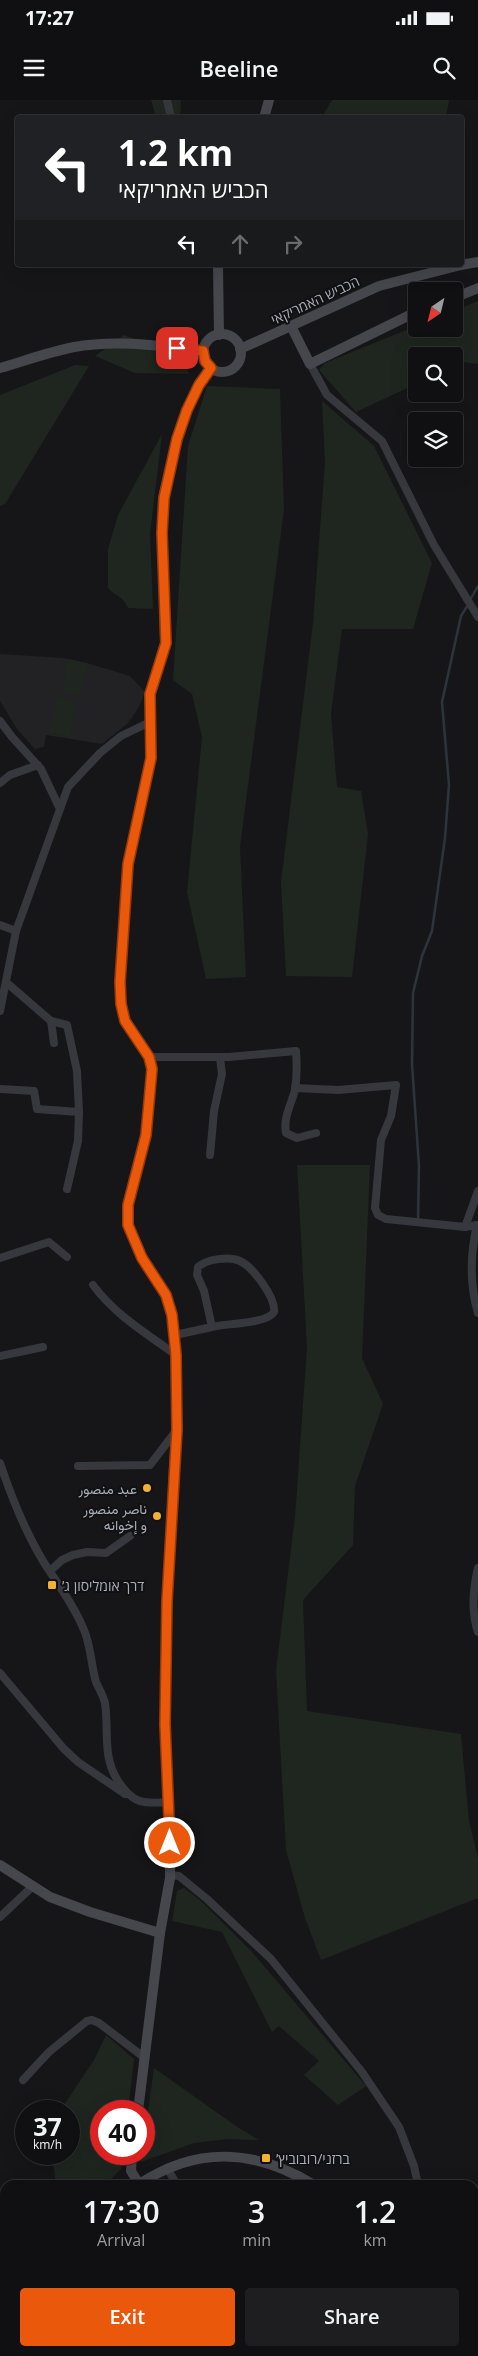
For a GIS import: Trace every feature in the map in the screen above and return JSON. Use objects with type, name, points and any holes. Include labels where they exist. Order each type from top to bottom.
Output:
[{"type":"street","points":[[167,100],[170,115]]},
{"type":"street","points":[[265,115],[269,100]]},
{"type":"street","name":"הכביש האמריקאי","points":[[464,264],[478,262]]},
{"type":"street","points":[[218,267],[219,334]]},
{"type":"street","name":"הכביש האמריקאי","points":[[240,349],[360,294],[396,280],[452,267]]},
{"type":"street","points":[[463,294],[478,288]]},
{"type":"street","points":[[310,364],[408,316]]},
{"type":"street","points":[[291,326],[327,395],[382,441],[434,544],[478,618]]},
{"type":"street","points":[[219,334],[230,336],[240,349],[239,362],[235,367],[223,372],[211,368],[205,361],[203,351],[208,340],[219,334]]},
{"type":"street","points":[[0,368],[74,347],[105,344],[125,343],[203,351]]},
{"type":"street","points":[[139,2100],[160,1933],[170,1875],[170,1802],[165,1724],[167,1601],[177,1430],[176,1355],[175,1335],[166,1295],[142,1258],[128,1225],[128,1205],[146,1135],[152,1069],[149,1057],[125,1021],[121,1004],[120,982],[127,874],[132,841],[151,758],[150,694],[166,643],[162,533],[164,498],[177,439],[187,410],[199,385],[211,368]]},
{"type":"street","points":[[0,721],[38,765],[59,807]]},
{"type":"street","points":[[0,1011],[16,931],[59,807],[68,787],[100,753],[121,736],[150,722]]},
{"type":"street","points":[[0,783],[10,775],[38,765]]},
{"type":"street","points":[[0,925],[16,931]]},
{"type":"street","points":[[7,983],[50,1021],[67,1024],[77,1071],[79,1112],[78,1140],[67,1188]]},
{"type":"street","points":[[50,1021],[54,1043]]},
{"type":"street","points":[[149,1057],[220,1058],[296,1051],[298,1065],[295,1088],[284,1124],[286,1133],[298,1138],[316,1133]]},
{"type":"street","points":[[210,1155],[214,1111],[222,1074],[220,1058]]},
{"type":"street","points":[[295,1088],[338,1090],[396,1085],[391,1116],[381,1140],[375,1208],[378,1214],[386,1219],[465,1227],[478,1225],[471,1250],[472,1291],[478,1313]]},
{"type":"street","points":[[0,1089],[34,1091],[37,1110],[79,1112]]},
{"type":"street","points":[[465,1227],[478,1191]]},
{"type":"street","points":[[0,1258],[49,1242],[67,1257]]},
{"type":"street","points":[[175,1335],[212,1328],[225,1324],[265,1320],[274,1312],[272,1300],[261,1281],[241,1261],[232,1259],[212,1260],[202,1264],[197,1270],[204,1291],[212,1328]]},
{"type":"street","points":[[93,1285],[106,1303],[121,1316],[176,1355]]},
{"type":"street","points":[[0,1356],[43,1347]]},
{"type":"street","points":[[78,1466],[150,1465],[177,1430]]},
{"type":"street","points":[[0,1463],[8,1488],[19,1512],[84,1630],[96,1681],[105,1704],[105,1740],[109,1758],[116,1778],[129,1796]]},
{"type":"street","points":[[50,1571],[62,1560],[73,1555],[86,1552],[106,1553],[130,1536]]},
{"type":"street","points":[[478,1568],[475,1580],[473,1618],[478,1632]]},
{"type":"street","points":[[0,1673],[64,1749],[78,1762],[129,1796],[150,1803],[170,1802]]},
{"type":"street","points":[[0,1865],[50,1897],[90,1912],[160,1933]]},
{"type":"street","points":[[170,1875],[179,1876],[260,1947],[350,2057],[399,2127],[414,2166],[417,2180]]},
{"type":"street","points":[[0,1917],[33,1886]]},
{"type":"street","points":[[23,2080],[49,2052],[87,2021],[92,2020],[99,2023],[145,2058]]},
{"type":"street","points":[[147,2180],[167,2168],[198,2158],[235,2156],[289,2170],[306,2180]]},
{"type":"street","points":[[131,2165],[131,2171],[136,2180]]},
{"type":"street","points":[[167,2168],[174,2180]]},
{"type":"shaded area","points":[[151,100],[181,100],[180,115],[155,115]]},
{"type":"shaded area","points":[[332,100],[449,100],[446,115],[323,115]]},
{"type":"shaded area","points":[[478,301],[478,364],[463,362],[463,347],[408,347],[408,388],[356,412],[319,370],[325,363],[408,329],[408,338],[462,338],[463,307]]},
{"type":"shaded area","points":[[124,335],[184,359],[189,374],[135,373],[95,356]]},
{"type":"shaded area","points":[[75,365],[89,366],[5,504],[0,506],[0,395]]},
{"type":"shaded area","points":[[207,386],[280,389],[284,509],[240,847],[246,977],[206,979],[187,892],[202,737],[192,694],[173,680],[188,446]]},
{"type":"shaded area","points":[[322,401],[374,446],[432,563],[413,629],[342,629],[331,714],[337,787],[361,791],[368,834],[352,977],[286,976],[281,882],[313,623],[325,462]]},
{"type":"shaded area","points":[[162,434],[150,534],[153,609],[128,608],[122,599],[108,588],[108,549],[118,515]]},
{"type":"shaded area","points":[[0,654],[63,658],[87,663],[130,676],[145,692],[139,707],[128,723],[102,744],[46,735],[44,747],[35,749],[17,729],[0,701]]},
{"type":"shaded area","points":[[68,659],[87,663],[80,696],[61,692]]},
{"type":"shaded area","points":[[57,697],[77,702],[69,737],[49,732]]},
{"type":"shaded area","points":[[297,1165],[370,1165],[362,1358],[383,1404],[355,1486],[353,1545],[303,1600],[307,1711],[461,1734],[469,1821],[478,1858],[478,1898],[321,1960],[305,1918],[286,1850],[276,1670],[295,1517],[307,1348]]},
{"type":"shaded area","points":[[184,1888],[200,1900],[252,1952],[366,2086],[338,2105],[304,2075],[319,2061],[279,2026],[272,2032],[222,1932],[172,1921],[177,1891]]},
{"type":"shaded area","points":[[106,2035],[134,2059],[129,2100],[90,2100],[90,2165],[122,2165],[121,2169],[110,2180],[55,2180],[53,2165],[80,2165],[80,2100],[67,2100],[94,2060]]},
{"type":"shaded area","points":[[154,2068],[259,2140],[228,2139],[194,2143],[155,2157],[155,2100],[150,2100]]},
{"type":"waterway","points":[[470,600],[478,586]]},
{"type":"waterway","points":[[418,1220],[419,1166],[412,1064],[413,993],[422,956],[432,931],[445,838],[449,785],[442,702],[461,616],[468,605]]},
{"type":"place","name":"عبد منصور","points":[[147,1488]]},
{"type":"place","name":"ناصر منصور و إخوانه","points":[[157,1516]]},
{"type":"place","name":"דרך אומליסון ג׳","points":[[52,1585]]},
{"type":"place","name":"ברזני/רובוביץ׳","points":[[266,2158]]},
{"type":"route","points":[[170,1843],[170,1802],[165,1724],[168,1641],[167,1601],[178,1410],[175,1335],[166,1295],[142,1258],[128,1225],[128,1205],[146,1135],[152,1069],[149,1057],[125,1021],[121,1004],[120,982],[128,864],[151,758],[150,694],[166,643],[162,533],[164,498],[177,439],[187,410],[199,385],[211,368],[205,361],[203,351],[177,348]]}]
